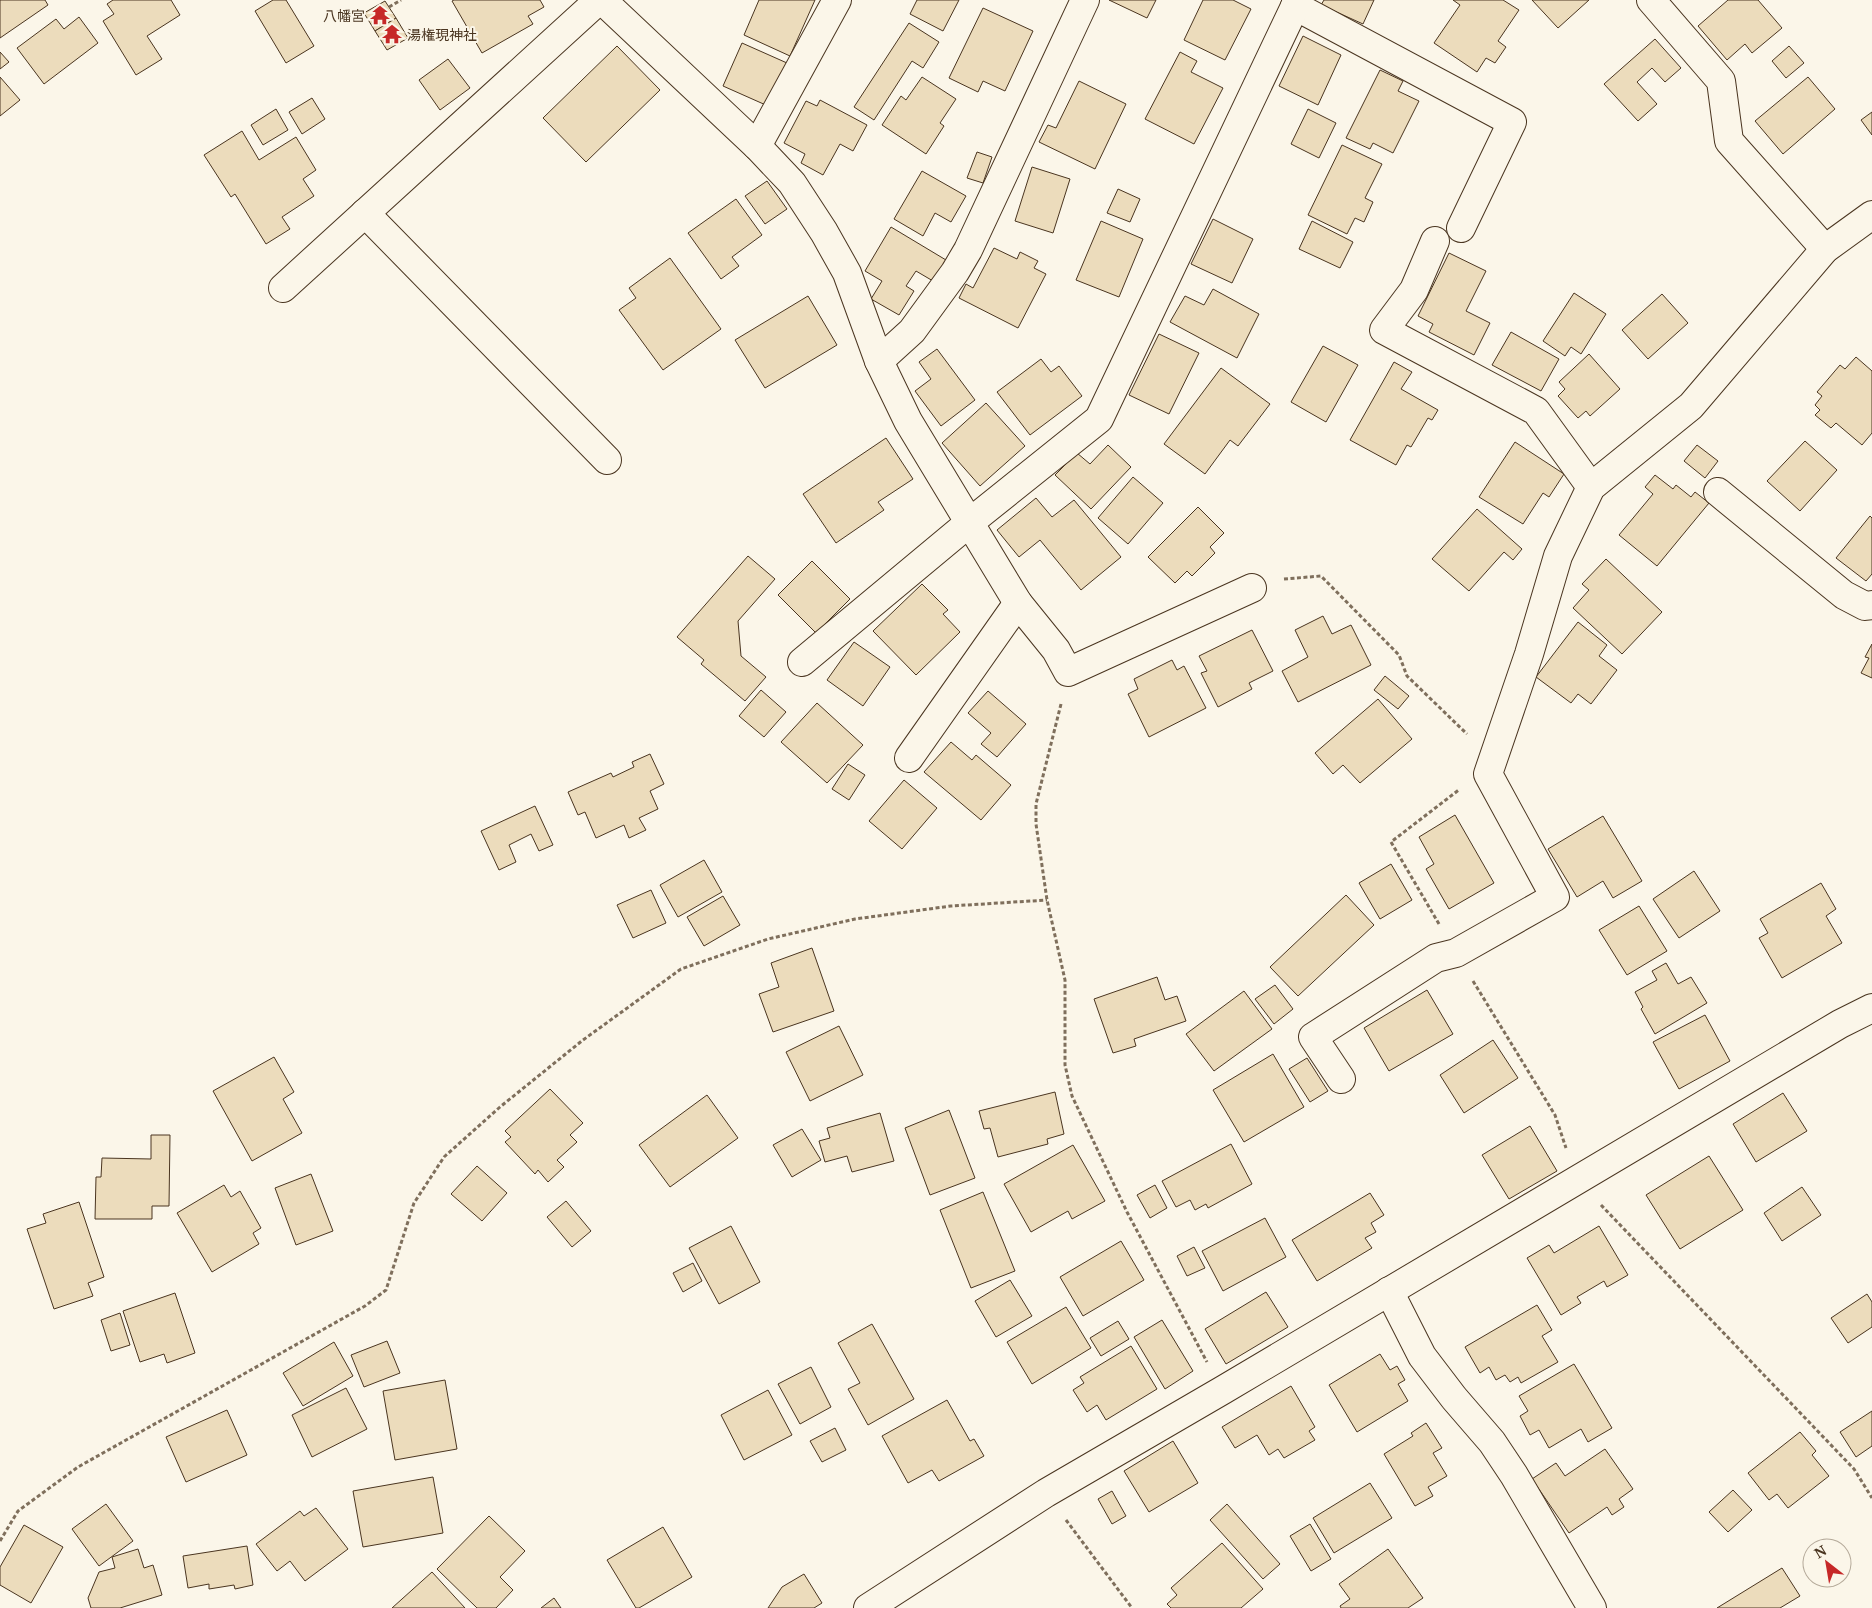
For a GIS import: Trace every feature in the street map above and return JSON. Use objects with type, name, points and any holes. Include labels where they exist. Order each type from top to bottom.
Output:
[{"type":"street","points":[[282,288],[600,0],[757,146],[792,184],[824,232],[847,273],[879,360],[908,421],[1018,602],[1056,650],[1068,672],[1252,588]]},
{"type":"street","points":[[757,146],[837,0]]},
{"type":"street","points":[[879,360],[912,331],[955,272],[968,250],[1084,0]]},
{"type":"street","points":[[1651,0],[1721,81],[1730,141],[1825,249]]},
{"type":"street","points":[[802,662],[969,523],[1100,419],[1296,3],[1512,122],[1461,228]]},
{"type":"street","points":[[365,213],[606,460]]},
{"type":"street","points":[[1341,1079],[1313,1037],[1436,958],[1456,953],[1555,897],[1488,774],[1558,556],[1591,487],[1691,406],[1825,249],[1872,215]]},
{"type":"street","points":[[1435,241],[1414,290],[1384,330],[1536,411],[1591,487]]},
{"type":"street","points":[[1718,492],[1844,595],[1865,606],[1872,605]]},
{"type":"street","points":[[908,758],[1018,602]]},
{"type":"street","points":[[868,1608],[1046,1492],[1390,1291],[1840,1024],[1872,1008]]},
{"type":"street","points":[[1390,1291],[1422,1356],[1454,1398],[1492,1442],[1514,1475],[1592,1608]]},
{"type":"path","points":[[389,7],[401,0]]},
{"type":"path","points":[[1252,588],[1286,578],[1321,576],[1399,655],[1407,676],[1494,759]]},
{"type":"path","points":[[1068,672],[1036,804],[1036,824],[1048,900],[1064,980],[1065,1065],[1072,1096],[1127,1212],[1222,1390]]},
{"type":"path","points":[[0,1541],[18,1511],[78,1467],[364,1306],[386,1290],[414,1203],[444,1157],[500,1106],[681,969],[768,938],[854,918],[950,906],[1048,900]]},
{"type":"path","points":[[1046,1492],[1132,1608]]},
{"type":"building","points":[[0,0],[45,0],[48,5],[0,38]]},
{"type":"building","points":[[113,0],[171,0],[180,15],[147,36],[162,59],[136,75],[103,21],[114,14],[107,4]]},
{"type":"building","points":[[273,0],[286,0],[314,46],[286,63],[255,11]]},
{"type":"building","points":[[540,0],[544,7],[528,16],[533,24],[482,53],[452,1]]},
{"type":"building","points":[[759,0],[815,0],[790,56],[744,35]]},
{"type":"building","points":[[917,0],[959,0],[943,31],[910,14]]},
{"type":"building","points":[[1109,0],[1156,0],[1147,18]]},
{"type":"building","points":[[1203,0],[1233,0],[1251,9],[1225,60],[1184,40]]},
{"type":"building","points":[[1324,0],[1374,0],[1363,24],[1321,5]]},
{"type":"building","points":[[1453,0],[1503,0],[1519,10],[1498,41],[1506,47],[1495,63],[1486,58],[1477,72],[1434,43],[1460,5]]},
{"type":"building","points":[[1532,0],[1589,0],[1558,28]]},
{"type":"building","points":[[1728,0],[1758,0],[1782,28],[1752,53],[1745,44],[1727,60],[1698,26]]},
{"type":"building","name":"八幡宮","points":[[385,1],[396,18],[375,31],[364,13]]},
{"type":"building","points":[[983,8],[1033,31],[1005,91],[983,81],[978,92],[949,78]]},
{"type":"building","points":[[79,17],[98,43],[44,84],[17,48],[56,19],[64,29]]},
{"type":"building","name":"湯権現神社","points":[[396,18],[408,38],[387,50],[375,31]]},
{"type":"building","points":[[909,23],[939,42],[923,68],[912,61],[874,120],[854,107]]},
{"type":"building","points":[[1303,36],[1341,55],[1318,105],[1279,86]]},
{"type":"building","points":[[1655,39],[1681,68],[1665,82],[1652,68],[1637,82],[1657,104],[1638,121],[1604,84]]},
{"type":"building","points":[[742,43],[787,63],[768,106],[723,86]]},
{"type":"building","points":[[617,46],[660,90],[586,162],[543,118]]},
{"type":"building","points":[[1789,46],[1804,63],[1786,78],[1772,61]]},
{"type":"building","points":[[0,52],[9,62],[0,69]]},
{"type":"building","points":[[1180,52],[1197,61],[1191,72],[1223,88],[1194,144],[1145,119]]},
{"type":"building","points":[[448,59],[470,88],[440,110],[419,80]]},
{"type":"building","points":[[1380,70],[1403,81],[1398,91],[1419,101],[1393,153],[1373,143],[1370,149],[1346,138]]},
{"type":"building","points":[[0,77],[20,100],[0,116]]},
{"type":"building","points":[[922,77],[956,99],[940,123],[944,126],[926,154],[882,125],[901,96],[906,100]]},
{"type":"building","points":[[1808,77],[1835,109],[1783,154],[1755,121]]},
{"type":"building","points":[[1079,81],[1126,104],[1095,169],[1039,142],[1048,125],[1056,128]]},
{"type":"building","points":[[312,98],[325,119],[302,134],[289,112]]},
{"type":"building","points":[[820,100],[867,125],[853,151],[840,144],[823,175],[801,163],[805,154],[784,143],[806,101],[817,106]]},
{"type":"building","points":[[276,109],[288,130],[263,145],[251,125]]},
{"type":"building","points":[[1308,109],[1336,123],[1319,158],[1291,144]]},
{"type":"building","points":[[1872,112],[1872,135],[1861,120]]},
{"type":"building","points":[[242,131],[259,160],[296,137],[316,170],[303,179],[314,196],[282,217],[290,229],[266,244],[235,194],[231,197],[204,155]]},
{"type":"building","points":[[1342,145],[1382,164],[1365,198],[1373,202],[1364,222],[1355,218],[1347,234],[1308,215]]},
{"type":"building","points":[[977,152],[992,157],[983,183],[967,178]]},
{"type":"building","points":[[1032,167],[1070,179],[1053,233],[1015,221]]},
{"type":"building","points":[[922,171],[966,196],[951,222],[935,213],[923,236],[894,219]]},
{"type":"building","points":[[767,181],[787,209],[765,224],[745,196]]},
{"type":"building","points":[[1118,189],[1140,199],[1130,222],[1107,213]]},
{"type":"building","points":[[736,199],[762,235],[732,257],[739,266],[721,279],[688,233]]},
{"type":"building","points":[[1213,219],[1253,239],[1232,283],[1191,264]]},
{"type":"building","points":[[1101,221],[1143,239],[1119,297],[1076,280]]},
{"type":"building","points":[[1312,221],[1353,242],[1340,268],[1299,249]]},
{"type":"building","points":[[891,227],[946,260],[933,281],[916,271],[906,286],[914,291],[899,315],[871,299],[882,281],[865,271]]},
{"type":"building","points":[[994,248],[1017,259],[1020,252],[1038,261],[1034,268],[1046,274],[1018,328],[959,298],[966,284],[973,288]]},
{"type":"building","points":[[1449,253],[1486,271],[1466,311],[1490,323],[1474,355],[1429,332],[1433,324],[1418,316]]},
{"type":"building","points":[[670,258],[721,329],[663,370],[619,310],[636,298],[629,288]]},
{"type":"building","points":[[1213,289],[1259,314],[1237,358],[1170,322],[1185,296],[1204,305]]},
{"type":"building","points":[[1574,293],[1606,314],[1581,354],[1571,347],[1565,356],[1543,341]]},
{"type":"building","points":[[1662,294],[1688,323],[1648,359],[1622,330]]},
{"type":"building","points":[[808,296],[837,345],[765,388],[735,340]]},
{"type":"building","points":[[1511,332],[1559,359],[1541,391],[1492,365]]},
{"type":"building","points":[[1159,334],[1199,353],[1169,414],[1129,395]]},
{"type":"building","points":[[1323,346],[1358,365],[1326,422],[1291,402]]},
{"type":"building","points":[[937,349],[975,400],[941,426],[915,391],[931,379],[919,362]]},
{"type":"building","points":[[1589,354],[1620,389],[1590,416],[1586,411],[1578,418],[1558,396],[1565,389],[1559,382]]},
{"type":"building","points":[[1856,357],[1872,371],[1872,433],[1862,445],[1836,423],[1831,428],[1815,415],[1820,410],[1815,405],[1822,396],[1817,392],[1840,365],[1845,369]]},
{"type":"building","points":[[1041,359],[1051,372],[1059,366],[1082,396],[1030,435],[997,392]]},
{"type":"building","points":[[1394,362],[1412,372],[1401,389],[1438,410],[1432,420],[1428,418],[1411,447],[1407,445],[1396,465],[1350,440]]},
{"type":"building","points":[[1221,368],[1270,404],[1238,446],[1230,440],[1205,474],[1164,444]]},
{"type":"building","points":[[986,403],[1025,446],[980,486],[942,443]]},
{"type":"building","points":[[886,438],[913,479],[878,502],[884,510],[836,543],[803,494]]},
{"type":"building","points":[[1805,441],[1837,470],[1800,511],[1767,481]]},
{"type":"building","points":[[1515,442],[1564,474],[1549,497],[1543,493],[1523,524],[1479,497]]},
{"type":"building","points":[[1108,445],[1131,467],[1091,509],[1055,475],[1077,453],[1090,464]]},
{"type":"building","points":[[1697,445],[1718,461],[1705,478],[1684,461]]},
{"type":"building","points":[[1655,475],[1673,489],[1676,485],[1691,497],[1695,492],[1709,503],[1657,566],[1619,535],[1653,494],[1645,487]]},
{"type":"building","points":[[1133,477],[1163,503],[1128,544],[1098,518]]},
{"type":"building","points":[[1036,498],[1052,517],[1074,500],[1121,557],[1081,590],[1040,540],[1019,557],[997,530]]},
{"type":"building","points":[[1198,507],[1224,533],[1210,547],[1215,553],[1192,576],[1187,571],[1175,583],[1148,557]]},
{"type":"building","points":[[1477,509],[1522,549],[1513,560],[1504,552],[1469,591],[1432,559]]},
{"type":"building","points":[[1870,516],[1872,518],[1872,574],[1866,581],[1836,558]]},
{"type":"building","points":[[748,556],[775,579],[738,621],[741,656],[766,677],[745,701],[701,664],[704,660],[677,637]]},
{"type":"building","points":[[1606,559],[1662,612],[1622,654],[1573,608],[1589,590],[1582,584]]},
{"type":"building","points":[[812,561],[850,599],[816,633],[778,595]]},
{"type":"building","points":[[922,584],[948,610],[943,614],[960,632],[916,675],[873,631]]},
{"type":"building","points":[[1323,616],[1332,634],[1351,625],[1371,665],[1298,702],[1282,671],[1308,657],[1295,630]]},
{"type":"building","points":[[1578,622],[1607,645],[1599,656],[1617,670],[1591,704],[1578,694],[1571,703],[1536,677]]},
{"type":"building","points":[[1252,630],[1273,671],[1249,683],[1252,689],[1218,707],[1201,673],[1207,671],[1199,656]]},
{"type":"building","points":[[854,642],[890,667],[863,706],[827,680]]},
{"type":"building","points":[[1872,644],[1872,678],[1861,673],[1869,658],[1865,657]]},
{"type":"building","points":[[1172,660],[1177,670],[1184,666],[1206,708],[1149,737],[1128,694],[1138,689],[1134,679]]},
{"type":"building","points":[[1385,676],[1409,696],[1398,709],[1374,690]]},
{"type":"building","points":[[761,690],[786,712],[764,737],[739,716]]},
{"type":"building","points":[[988,691],[1026,724],[997,757],[981,744],[991,733],[968,713]]},
{"type":"building","points":[[1378,699],[1412,739],[1360,783],[1343,765],[1333,774],[1315,753]]},
{"type":"building","points":[[817,703],[863,745],[827,783],[781,742]]},
{"type":"building","points":[[951,742],[972,760],[976,755],[1011,785],[981,820],[924,772]]},
{"type":"building","points":[[650,754],[664,784],[650,791],[658,809],[639,818],[646,830],[629,838],[624,825],[596,838],[585,812],[578,815],[568,792],[611,773],[613,777],[634,767],[632,762]]},
{"type":"building","points":[[848,764],[865,775],[849,800],[832,789]]},
{"type":"building","points":[[904,780],[937,808],[902,849],[869,821]]},
{"type":"building","points":[[535,806],[553,845],[539,851],[531,834],[509,845],[516,862],[499,870],[481,831]]},
{"type":"building","points":[[1455,815],[1494,883],[1449,909],[1426,869],[1434,864],[1419,837]]},
{"type":"building","points":[[1603,816],[1642,881],[1613,898],[1603,881],[1577,897],[1548,849]]},
{"type":"building","points":[[704,860],[722,892],[678,917],[660,885]]},
{"type":"building","points":[[1391,864],[1412,900],[1380,919],[1359,883]]},
{"type":"building","points":[[1694,871],[1720,911],[1679,938],[1653,899]]},
{"type":"building","points":[[1821,883],[1836,909],[1826,916],[1842,943],[1782,978],[1759,938],[1768,933],[1760,919]]},
{"type":"building","points":[[651,890],[666,923],[633,938],[617,905]]},
{"type":"building","points":[[1346,895],[1374,925],[1298,996],[1270,967]]},
{"type":"building","points":[[723,896],[740,925],[704,946],[687,917]]},
{"type":"building","points":[[1639,906],[1667,951],[1627,975],[1599,930]]},
{"type":"building","points":[[812,948],[834,1011],[773,1032],[759,994],[779,987],[771,963]]},
{"type":"building","points":[[1666,963],[1678,984],[1691,977],[1707,1003],[1655,1034],[1641,1009],[1643,1007],[1635,992],[1657,980],[1652,971]]},
{"type":"building","points":[[1157,977],[1165,1000],[1177,996],[1186,1021],[1134,1039],[1136,1046],[1113,1053],[1094,999]]},
{"type":"building","points":[[1275,985],[1293,1009],[1274,1024],[1255,999]]},
{"type":"building","points":[[1427,990],[1453,1034],[1389,1071],[1364,1028]]},
{"type":"building","points":[[1244,991],[1272,1029],[1214,1071],[1186,1034]]},
{"type":"building","points":[[1705,1015],[1730,1061],[1679,1089],[1653,1042]]},
{"type":"building","points":[[839,1026],[863,1075],[810,1101],[786,1052]]},
{"type":"building","points":[[1493,1040],[1518,1078],[1464,1113],[1440,1075]]},
{"type":"building","points":[[1273,1054],[1304,1107],[1244,1142],[1213,1090]]},
{"type":"building","points":[[274,1057],[294,1092],[283,1099],[302,1133],[252,1161],[213,1091]]},
{"type":"building","points":[[1307,1058],[1328,1091],[1310,1102],[1289,1069]]},
{"type":"building","points":[[550,1089],[583,1123],[570,1135],[577,1142],[557,1160],[564,1167],[548,1182],[538,1170],[535,1174],[505,1142],[511,1137],[505,1131]]},
{"type":"building","points":[[1055,1092],[1064,1134],[1047,1139],[1048,1144],[998,1157],[990,1128],[984,1129],[979,1111]]},
{"type":"building","points":[[1783,1093],[1807,1131],[1756,1162],[1733,1124]]},
{"type":"building","points":[[707,1095],[738,1138],[670,1187],[639,1145]]},
{"type":"building","points":[[949,1110],[975,1178],[930,1195],[905,1128]]},
{"type":"building","points":[[880,1113],[894,1161],[852,1172],[847,1156],[825,1162],[819,1141],[830,1138],[827,1128]]},
{"type":"building","points":[[1530,1126],[1557,1171],[1509,1199],[1482,1155]]},
{"type":"building","points":[[802,1129],[821,1160],[792,1177],[773,1145]]},
{"type":"building","points":[[151,1135],[170,1135],[169,1206],[152,1206],[152,1219],[95,1219],[96,1177],[101,1177],[102,1158],[151,1159]]},
{"type":"building","points":[[1231,1144],[1252,1184],[1208,1208],[1206,1204],[1195,1210],[1190,1200],[1176,1207],[1162,1181]]},
{"type":"building","points":[[1073,1145],[1105,1201],[1072,1219],[1068,1211],[1031,1232],[1004,1184]]},
{"type":"building","points":[[1709,1156],[1743,1210],[1680,1249],[1646,1195]]},
{"type":"building","points":[[477,1166],[507,1193],[482,1221],[451,1194]]},
{"type":"building","points":[[311,1174],[333,1231],[296,1245],[275,1188]]},
{"type":"building","points":[[224,1185],[231,1197],[240,1191],[261,1228],[253,1233],[259,1244],[212,1272],[177,1213]]},
{"type":"building","points":[[1155,1185],[1167,1208],[1150,1218],[1137,1195]]},
{"type":"building","points":[[1802,1187],[1821,1215],[1782,1241],[1764,1213]]},
{"type":"building","points":[[983,1192],[1015,1271],[971,1288],[940,1210]]},
{"type":"building","points":[[1370,1193],[1384,1215],[1371,1223],[1376,1232],[1365,1238],[1372,1248],[1317,1281],[1292,1240]]},
{"type":"building","points":[[566,1201],[591,1231],[572,1247],[547,1217]]},
{"type":"building","points":[[79,1202],[104,1277],[88,1283],[93,1296],[54,1309],[27,1229],[46,1223],[43,1214]]},
{"type":"building","points":[[1265,1218],[1286,1257],[1223,1291],[1202,1251]]},
{"type":"building","points":[[731,1226],[760,1282],[719,1304],[689,1248]]},
{"type":"building","points":[[1599,1226],[1628,1275],[1607,1287],[1604,1281],[1577,1297],[1581,1303],[1561,1315],[1527,1258],[1549,1245],[1554,1253]]},
{"type":"building","points":[[1121,1241],[1144,1280],[1083,1316],[1060,1277]]},
{"type":"building","points":[[1194,1247],[1205,1268],[1187,1276],[1177,1256]]},
{"type":"building","points":[[693,1263],[702,1281],[683,1292],[673,1273]]},
{"type":"building","points":[[1010,1280],[1032,1316],[996,1337],[975,1301]]},
{"type":"building","points":[[1266,1292],[1288,1327],[1226,1364],[1205,1329]]},
{"type":"building","points":[[175,1293],[195,1353],[167,1363],[164,1354],[140,1362],[123,1311]]},
{"type":"building","points":[[1867,1294],[1872,1302],[1872,1327],[1848,1343],[1831,1318]]},
{"type":"building","points":[[1537,1305],[1552,1330],[1542,1336],[1558,1362],[1521,1383],[1518,1377],[1510,1382],[1505,1375],[1496,1380],[1489,1367],[1480,1373],[1465,1347]]},
{"type":"building","points":[[1066,1307],[1091,1348],[1032,1384],[1007,1342]]},
{"type":"building","points":[[120,1313],[130,1345],[111,1351],[101,1320]]},
{"type":"building","points":[[1162,1320],[1193,1371],[1165,1389],[1134,1337]]},
{"type":"building","points":[[1118,1321],[1129,1339],[1101,1356],[1090,1338]]},
{"type":"building","points":[[872,1324],[914,1399],[868,1425],[848,1389],[860,1383],[838,1343]]},
{"type":"building","points":[[387,1341],[400,1373],[364,1387],[351,1355]]},
{"type":"building","points":[[334,1342],[353,1376],[303,1406],[283,1373]]},
{"type":"building","points":[[1131,1346],[1157,1389],[1106,1420],[1097,1405],[1087,1412],[1073,1390],[1084,1383],[1080,1377]]},
{"type":"building","points":[[1380,1354],[1390,1370],[1397,1366],[1405,1380],[1398,1384],[1408,1401],[1357,1432],[1329,1385]]},
{"type":"building","points":[[1574,1364],[1612,1428],[1588,1442],[1581,1429],[1549,1448],[1539,1430],[1530,1435],[1520,1416],[1528,1411],[1519,1396]]},
{"type":"building","points":[[811,1367],[831,1407],[800,1424],[778,1384]]},
{"type":"building","points":[[445,1380],[457,1449],[395,1460],[383,1391]]},
{"type":"building","points":[[1291,1386],[1315,1427],[1309,1431],[1315,1440],[1284,1458],[1278,1449],[1269,1455],[1257,1435],[1235,1448],[1222,1427]]},
{"type":"building","points":[[346,1388],[367,1429],[312,1457],[292,1415]]},
{"type":"building","points":[[768,1390],[792,1435],[744,1460],[721,1415]]},
{"type":"building","points":[[947,1400],[970,1441],[974,1439],[984,1456],[939,1481],[932,1470],[908,1483],[882,1436]]},
{"type":"building","points":[[227,1410],[247,1455],[186,1482],[166,1437]]},
{"type":"building","points":[[1872,1411],[1872,1446],[1856,1457],[1840,1432]]},
{"type":"building","points":[[1426,1423],[1442,1448],[1433,1453],[1447,1476],[1428,1487],[1433,1496],[1415,1506],[1384,1454],[1413,1436],[1411,1433]]},
{"type":"building","points":[[835,1428],[846,1450],[822,1462],[810,1441]]},
{"type":"building","points":[[1800,1432],[1816,1451],[1812,1455],[1829,1476],[1788,1508],[1777,1494],[1769,1500],[1748,1473]]},
{"type":"building","points":[[1173,1441],[1198,1483],[1149,1512],[1124,1471]]},
{"type":"building","points":[[1605,1449],[1633,1489],[1619,1499],[1624,1507],[1612,1515],[1607,1507],[1569,1533],[1532,1479],[1556,1463],[1565,1476]]},
{"type":"building","points":[[433,1477],[443,1533],[363,1547],[353,1491]]},
{"type":"building","points":[[1370,1483],[1392,1518],[1334,1553],[1313,1518]]},
{"type":"building","points":[[1733,1490],[1752,1510],[1728,1532],[1709,1512]]},
{"type":"building","points":[[1112,1491],[1126,1516],[1112,1524],[1098,1499]]},
{"type":"building","points":[[106,1504],[133,1541],[99,1566],[72,1529]]},
{"type":"building","points":[[1227,1504],[1280,1564],[1263,1579],[1210,1520]]},
{"type":"building","points":[[316,1508],[348,1549],[305,1581],[290,1561],[277,1571],[256,1544],[300,1511],[304,1516]]},
{"type":"building","points":[[489,1516],[525,1551],[500,1577],[513,1590],[496,1608],[477,1608],[437,1569]]},
{"type":"building","points":[[1310,1524],[1331,1559],[1311,1571],[1290,1536]]},
{"type":"building","points":[[24,1525],[63,1547],[31,1603],[0,1585],[0,1567]]},
{"type":"building","points":[[663,1527],[692,1577],[636,1608],[607,1560]]},
{"type":"building","points":[[1222,1543],[1263,1589],[1241,1608],[1171,1608],[1167,1604],[1177,1595],[1171,1588]]},
{"type":"building","points":[[247,1546],[253,1585],[235,1589],[234,1585],[209,1589],[209,1584],[188,1588],[183,1556]]},
{"type":"building","points":[[138,1549],[144,1568],[153,1565],[162,1595],[120,1608],[91,1608],[88,1598],[99,1572],[115,1568],[112,1557]]},
{"type":"building","points":[[1388,1549],[1423,1598],[1408,1608],[1341,1608],[1340,1606],[1350,1599],[1339,1584]]},
{"type":"building","points":[[1782,1568],[1800,1596],[1780,1608],[1717,1608]]},
{"type":"building","points":[[432,1572],[465,1608],[392,1608]]},
{"type":"building","points":[[804,1574],[822,1603],[814,1608],[768,1608],[782,1587]]},
{"type":"building","points":[[554,1598],[561,1608],[541,1608]]},
{"type":"place","name":"八幡宮","points":[[380,15]]},
{"type":"place","name":"湯権現神社","points":[[392,34]]}]
